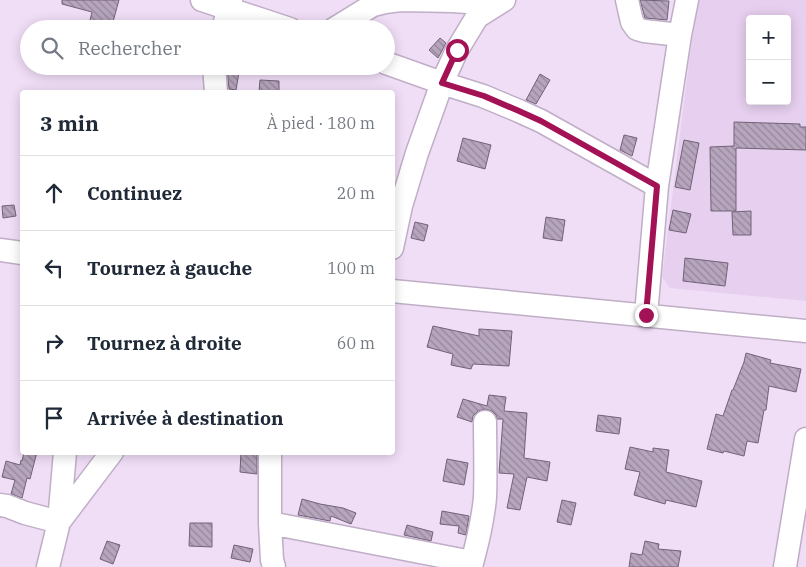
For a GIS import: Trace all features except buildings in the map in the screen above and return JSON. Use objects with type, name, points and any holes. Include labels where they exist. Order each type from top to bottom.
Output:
[{"type":"street","points":[[202,0],[228,12],[257,20]]},
{"type":"street","points":[[349,20],[373,5],[385,2],[401,0],[452,1],[480,7],[504,0]]},
{"type":"street","points":[[627,0],[632,22],[637,29],[680,35]]},
{"type":"street","points":[[646,315],[657,186],[687,0]]},
{"type":"street","points":[[395,234],[401,206],[417,153],[442,83],[480,7]]},
{"type":"street","points":[[395,66],[484,96],[541,121],[657,186]]},
{"type":"street","points":[[215,75],[216,90]]},
{"type":"street","points":[[0,250],[20,253]]},
{"type":"street","points":[[395,291],[806,331]]},
{"type":"street","points":[[270,522],[471,565],[485,499],[486,459],[484,422]]},
{"type":"street","points":[[785,567],[806,439]]},
{"type":"street","points":[[48,567],[59,522],[65,455]]},
{"type":"street","points":[[59,522],[110,455]]},
{"type":"street","points":[[270,455],[270,522],[274,567]]},
{"type":"street","points":[[0,505],[59,522]]},
{"type":"shaded area","points":[[697,0],[806,0],[806,301],[670,288],[662,277]]},
{"type":"route","points":[[457,50],[442,83],[484,96],[541,121],[657,186],[646,315]]}]
